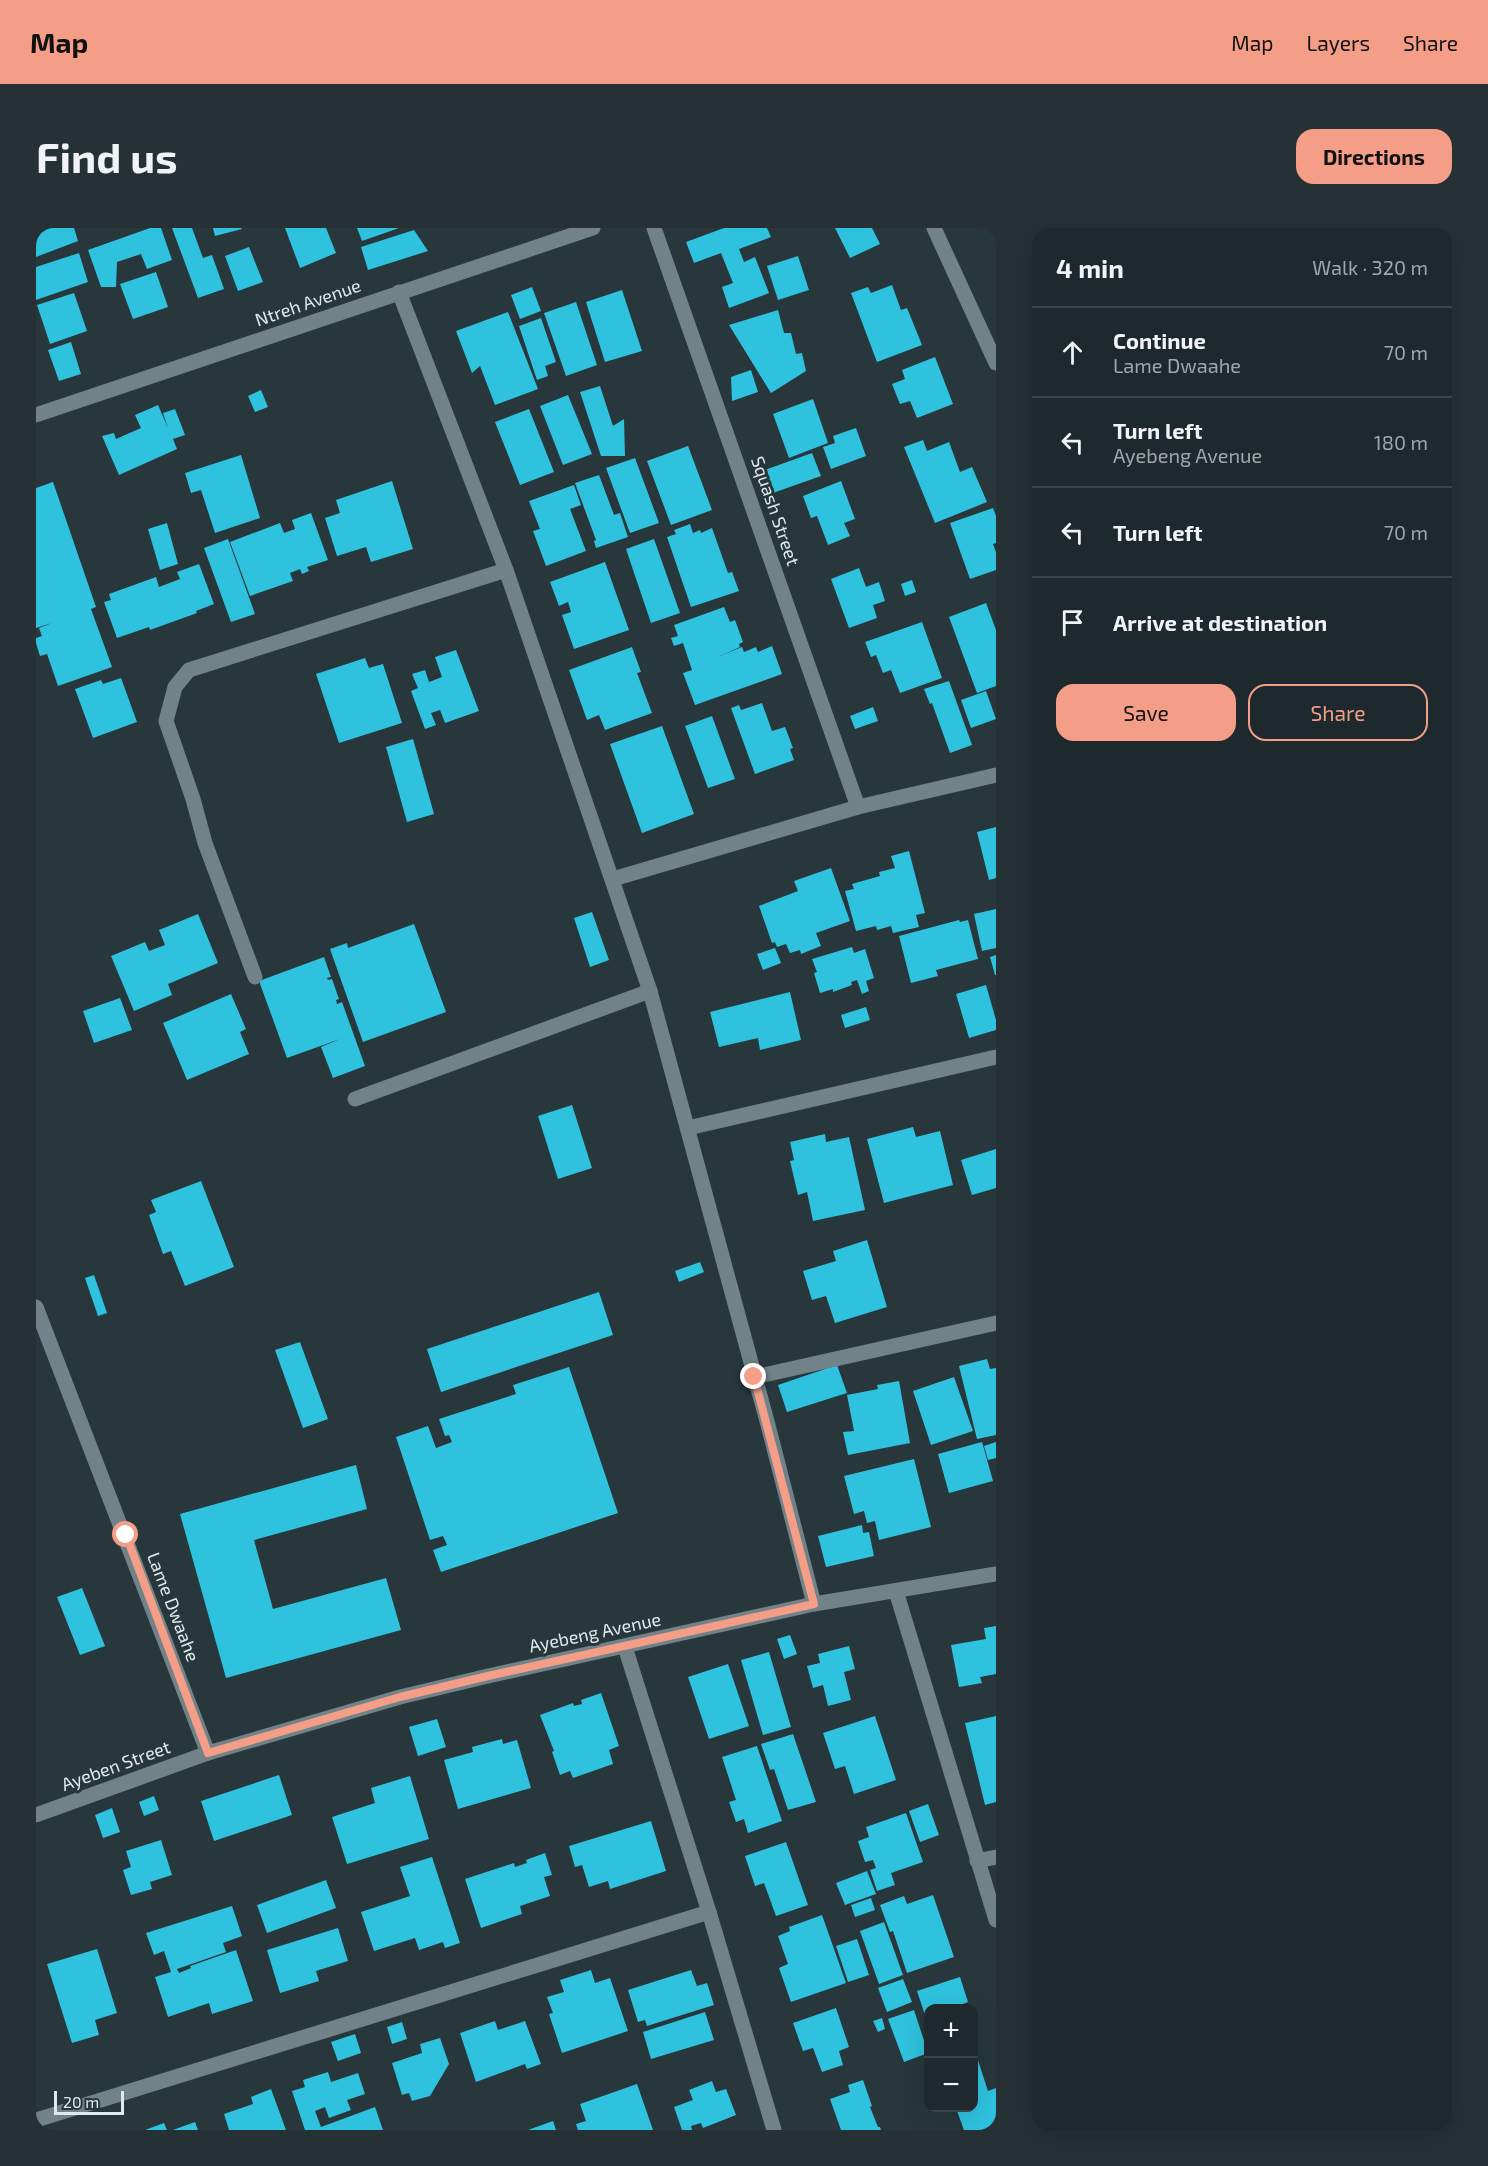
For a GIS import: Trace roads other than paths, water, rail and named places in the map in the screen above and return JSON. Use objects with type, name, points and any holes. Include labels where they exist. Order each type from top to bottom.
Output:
[{"type":"street","name":"Ntreh Avenue","points":[[36,415],[399,292],[554,234],[593,228]]},
{"type":"street","name":"Squash Street","points":[[654,228],[858,807]]},
{"type":"street","points":[[934,228],[996,363]]},
{"type":"street","points":[[399,292],[506,570],[650,991],[814,1604]]},
{"type":"street","points":[[255,977],[205,843],[193,799],[166,721],[175,687],[189,670],[506,570]]},
{"type":"street","points":[[613,879],[858,807],[996,775]]},
{"type":"street","points":[[355,1099],[650,991]]},
{"type":"street","points":[[688,1128],[996,1057]]},
{"type":"street","name":"Lame Dwaahe","points":[[36,1307],[208,1753]]},
{"type":"street","points":[[754,1377],[996,1323]]},
{"type":"street","name":"Ayebeng Avenue","points":[[208,1753],[400,1697],[488,1676],[814,1604],[996,1574]]},
{"type":"street","points":[[896,1591],[996,1920]]},
{"type":"street","points":[[625,1647],[709,1912],[774,2130]]},
{"type":"street","name":"Ayeben Street","points":[[36,1815],[208,1753]]},
{"type":"street","points":[[977,1861],[996,1857]]},
{"type":"street","points":[[36,2120],[709,1912]]}]
